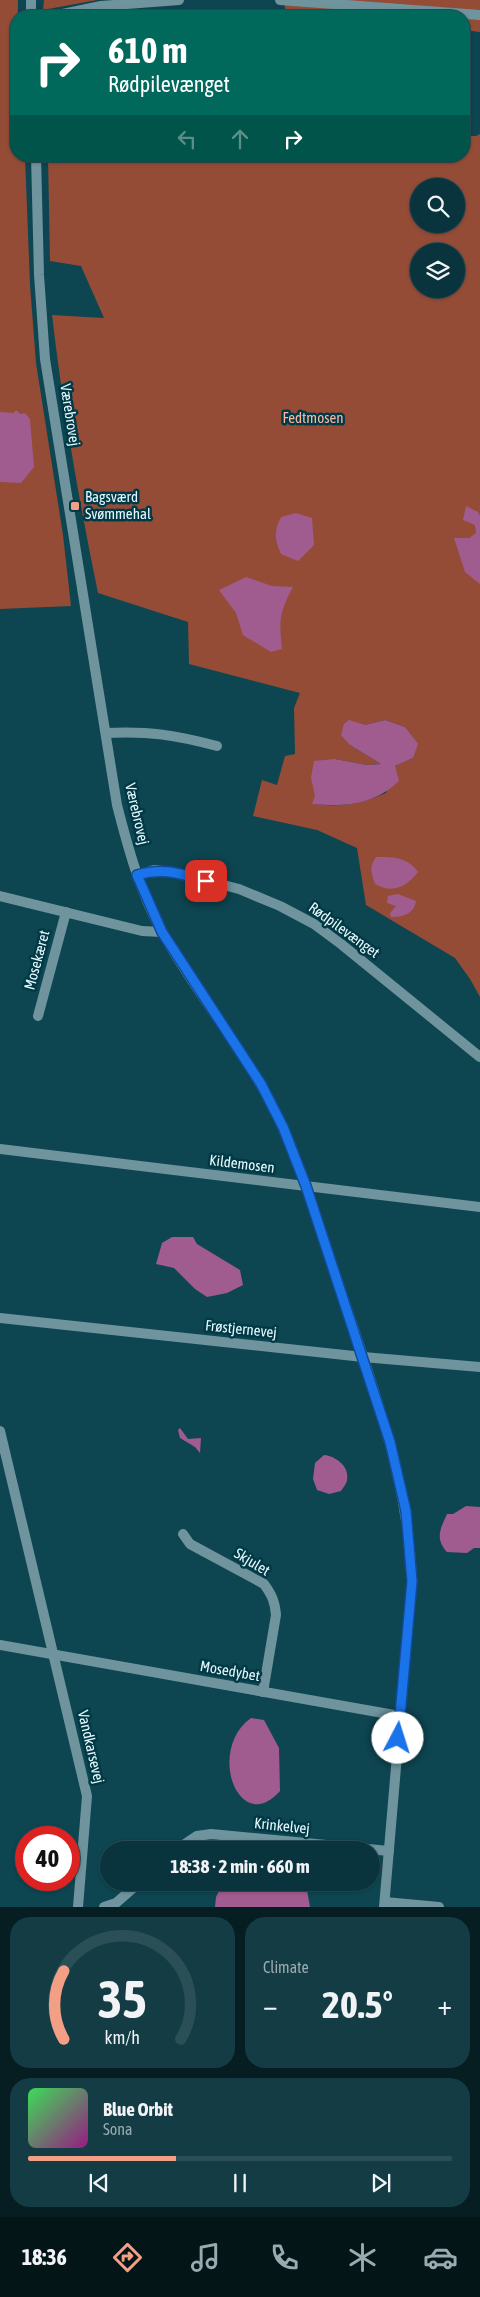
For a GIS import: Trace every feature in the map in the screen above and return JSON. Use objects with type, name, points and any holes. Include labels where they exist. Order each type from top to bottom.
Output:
[{"type":"street","points":[[82,10],[101,6],[179,0]]},
{"type":"street","points":[[280,0],[413,10]]},
{"type":"street","name":"Værebrovej","points":[[36,162],[38,275],[45,359],[117,805],[137,875],[162,932],[261,1084],[283,1127],[306,1186],[363,1358],[400,1479],[411,1553],[410,1612],[384,1904],[439,1907]]},
{"type":"street","points":[[106,733],[140,731],[173,735],[218,746]]},
{"type":"street","name":"Rødpilevænget","points":[[137,875],[154,870],[173,872],[238,889],[280,906],[314,924],[480,1057]]},
{"type":"street","points":[[0,896],[142,931],[162,932]]},
{"type":"street","name":"Mosekæret","points":[[38,1016],[66,912]]},
{"type":"street","name":"Kildemosen","points":[[0,1149],[480,1207]]},
{"type":"street","name":"Frøstjernevej","points":[[0,1318],[363,1358],[480,1367]]},
{"type":"street","name":"Vandkarsevej","points":[[0,1431],[55,1655],[87,1796],[78,1907]]},
{"type":"street","name":"Skjulet","points":[[183,1534],[190,1544],[264,1584],[272,1594],[276,1604],[276,1616],[263,1692]]},
{"type":"street","points":[[0,1645],[55,1655]]},
{"type":"street","name":"Mosedybet","points":[[55,1655],[400,1716]]},
{"type":"street","name":"Krinkelvej","points":[[190,1841],[197,1836],[211,1834],[284,1841]]},
{"type":"street","name":"Krinkelvej","points":[[380,1850],[389,1851]]},
{"type":"street","points":[[104,1907],[117,1905],[131,1891]]},
{"type":"green space","points":[[0,0],[18,0],[18,10],[10,10],[10,162],[25,162],[30,285],[36,363],[63,535],[71,606],[0,609]]},
{"type":"green space","points":[[44,0],[97,0],[43,10]]},
{"type":"green space","points":[[284,0],[480,0],[480,32],[470,31],[470,10],[285,10]]},
{"type":"green space","name":"Fedtmosen","points":[[480,134],[480,997],[455,958],[366,905],[357,848],[317,830],[253,816],[262,780],[277,785],[285,756],[295,754],[294,708],[300,693],[189,664],[188,622],[98,593],[72,455],[52,315],[104,318],[81,266],[50,261],[48,162],[470,162],[470,136]],"holes":[[[385,720],[405,727],[413,758],[395,766],[386,793],[350,804],[313,804],[335,759],[367,765],[381,764],[350,745],[365,725]]]},
{"type":"shaded area","points":[[16,410],[20,414],[25,413],[30,419],[34,467],[21,483],[0,482],[0,412],[14,413]]},
{"type":"shaded area","points":[[466,506],[478,512],[480,516],[480,584],[465,572],[454,538],[469,538],[476,533],[475,525],[463,520]]},
{"type":"shaded area","points":[[296,513],[312,518],[314,545],[298,561],[281,554],[276,535],[281,517]]},
{"type":"shaded area","points":[[246,577],[272,586],[293,587],[281,617],[282,649],[271,652],[243,635],[236,613],[219,590]]},
{"type":"shaded area","points":[[349,720],[365,725],[385,720],[405,727],[418,744],[413,758],[395,766],[399,781],[369,800],[337,805],[312,804],[315,796],[311,778],[314,761],[335,759],[367,765],[381,764],[350,745],[341,735],[344,724]]},
{"type":"shaded area","points":[[376,857],[400,859],[409,863],[418,872],[404,885],[393,889],[382,887],[375,884],[372,873],[372,864]]},
{"type":"shaded area","points":[[398,894],[416,901],[415,905],[407,914],[391,917],[390,913],[396,906],[387,903],[388,896]]},
{"type":"shaded area","points":[[172,1237],[193,1237],[197,1244],[240,1270],[243,1285],[227,1293],[207,1297],[195,1289],[174,1268],[156,1264],[162,1243]]},
{"type":"shaded area","points":[[180,1428],[188,1439],[201,1438],[200,1453],[195,1447],[180,1438],[178,1430]]},
{"type":"shaded area","points":[[324,1455],[333,1457],[346,1470],[347,1481],[341,1491],[329,1494],[317,1490],[313,1479],[315,1463]]},
{"type":"shaded area","points":[[466,1506],[480,1507],[480,1548],[474,1548],[467,1553],[447,1552],[440,1538],[442,1524],[447,1514],[453,1514]]},
{"type":"shaded area","points":[[251,1718],[264,1720],[279,1748],[280,1791],[265,1802],[252,1803],[241,1797],[233,1784],[230,1767],[231,1749],[238,1732]]},
{"type":"shaded area","points":[[219,1891],[307,1891],[310,1907],[215,1907]]},
{"type":"place","name":"Bagsværd Svømmehal","points":[[75,506]]},
{"type":"route","points":[[206,881],[173,872],[154,870],[137,875],[162,932],[261,1084],[283,1127],[306,1186],[390,1442],[406,1511],[412,1581],[398,1738]]}]
